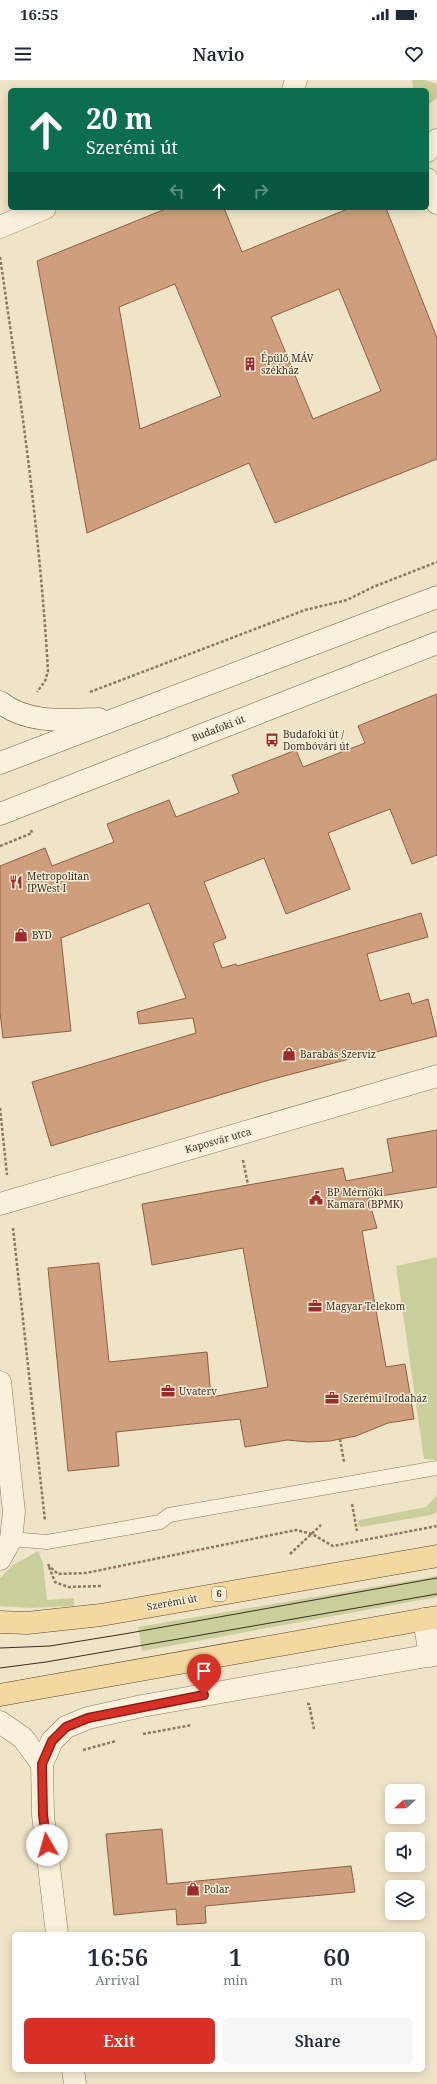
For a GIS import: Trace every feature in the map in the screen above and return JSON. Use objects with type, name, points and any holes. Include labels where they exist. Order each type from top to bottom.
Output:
[{"type":"main road","name":"Szerémi út","points":[[0,1622],[27,1623],[100,1615],[437,1556]]},
{"type":"main road","points":[[0,1695],[430,1618]]},
{"type":"street","points":[[429,149],[437,140]]},
{"type":"street","points":[[429,184],[437,203]]},
{"type":"street","points":[[0,227],[40,210]]},
{"type":"street","points":[[0,763],[437,597]]},
{"type":"street","name":"Budafoki út","points":[[0,814],[437,643]]},
{"type":"street","points":[[0,702],[21,715],[41,718],[71,720],[116,718]]},
{"type":"street","name":"Kaposvár utca","points":[[5,1203],[437,1076]]},
{"type":"street","points":[[0,1382],[14,1512],[11,1539],[0,1559]]},
{"type":"street","points":[[57,1932],[43,1815],[42,1764],[52,1741],[66,1727],[88,1718],[142,1706],[433,1655],[430,1618]]},
{"type":"street","points":[[0,1722],[23,1738],[42,1764]]},
{"type":"street","points":[[73,2072],[75,2084]]},
{"type":"lane","points":[[11,1539],[47,1542],[160,1522],[169,1515],[437,1468]]},
{"type":"path","points":[[0,257],[20,390],[41,574],[46,638]]},
{"type":"path","points":[[90,692],[305,610],[346,600],[373,587],[437,562]]},
{"type":"path","points":[[0,1108],[5,1203],[49,1566],[55,1582],[68,1587],[102,1586]]},
{"type":"path","points":[[243,1158],[248,1185]]},
{"type":"path","points":[[291,1554],[321,1525]]},
{"type":"path","points":[[49,1566],[58,1574],[86,1572],[296,1530],[312,1534],[333,1546],[437,1526]]},
{"type":"path","points":[[304,1705],[309,1704],[314,1729]]},
{"type":"path","points":[[83,1750],[116,1741]]},
{"type":"green space","points":[[412,80],[425,80],[437,84],[437,98],[429,104],[429,88],[413,88]]},
{"type":"green space","points":[[437,1257],[437,1460],[424,1459],[396,1266]]},
{"type":"green space","points":[[437,1495],[437,1512],[431,1515],[361,1527],[358,1524],[359,1520],[426,1507]]},
{"type":"green space","points":[[38,1551],[43,1563],[47,1600],[74,1598],[74,1606],[30,1608],[0,1606],[0,1578],[13,1565]]},
{"type":"green space","points":[[437,1576],[437,1597],[142,1651],[138,1627]]},
{"type":"building","name":"Épülő MÁV székház","points":[[163,210],[225,210],[242,252],[345,210],[387,210],[437,338],[437,459],[275,523],[249,463],[87,533],[37,261]],"holes":[[[175,284],[221,396],[140,429],[119,307]],[[339,289],[381,391],[313,419],[271,317]]]},
{"type":"building","points":[[437,694],[437,855],[412,864],[390,809],[328,833],[350,889],[286,914],[264,858],[204,882],[226,938],[213,943],[222,968],[236,964],[237,966],[421,913],[428,937],[367,954],[380,1001],[409,993],[412,1004],[428,999],[437,1036],[269,1080],[51,1146],[32,1082],[196,1033],[193,1018],[139,1024],[137,1012],[186,998],[149,903],[61,938],[71,1031],[3,1038],[0,1012],[0,866],[45,848],[52,866],[114,842],[107,824],[169,800],[176,817],[239,793],[232,775],[296,750],[303,767],[365,743],[358,726]]},
{"type":"building","points":[[437,1130],[437,1187],[368,1198],[377,1228],[362,1231],[386,1367],[405,1364],[414,1419],[388,1423],[356,1436],[330,1441],[308,1442],[287,1440],[245,1447],[240,1419],[116,1432],[119,1466],[68,1471],[48,1268],[99,1263],[109,1362],[207,1352],[211,1397],[268,1387],[243,1248],[152,1265],[142,1204],[343,1168],[346,1181],[393,1172],[387,1139]]},
{"type":"building","points":[[162,1829],[167,1884],[351,1866],[355,1892],[205,1906],[206,1923],[177,1925],[176,1909],[114,1915],[106,1834]]},
{"type":"tram line","points":[[0,1648],[50,1646],[437,1578]]},
{"type":"tram line","points":[[0,1668],[46,1662],[437,1594]]},
{"type":"place","name":"Épülő MÁV székház","points":[[250,364]]},
{"type":"place","name":"Budafoki út / Dombóvári út","points":[[272,740]]},
{"type":"place","name":"Metropolitan IPWest I","points":[[16,882]]},
{"type":"place","name":"BYD","points":[[21,935]]},
{"type":"place","name":"Barabás Szerviz","points":[[289,1054]]},
{"type":"place","name":"BP Mérnöki Kamara (BPMK)","points":[[316,1198]]},
{"type":"place","name":"Magyar Telekom","points":[[315,1306]]},
{"type":"place","name":"Uvaterv","points":[[168,1391]]},
{"type":"place","name":"Szerémi Irodaház","points":[[332,1398]]},
{"type":"place","name":"Polar","points":[[193,1889]]},
{"type":"route","points":[[47,1845],[43,1815],[42,1764],[52,1741],[66,1727],[88,1718],[142,1706],[204,1695]]}]
